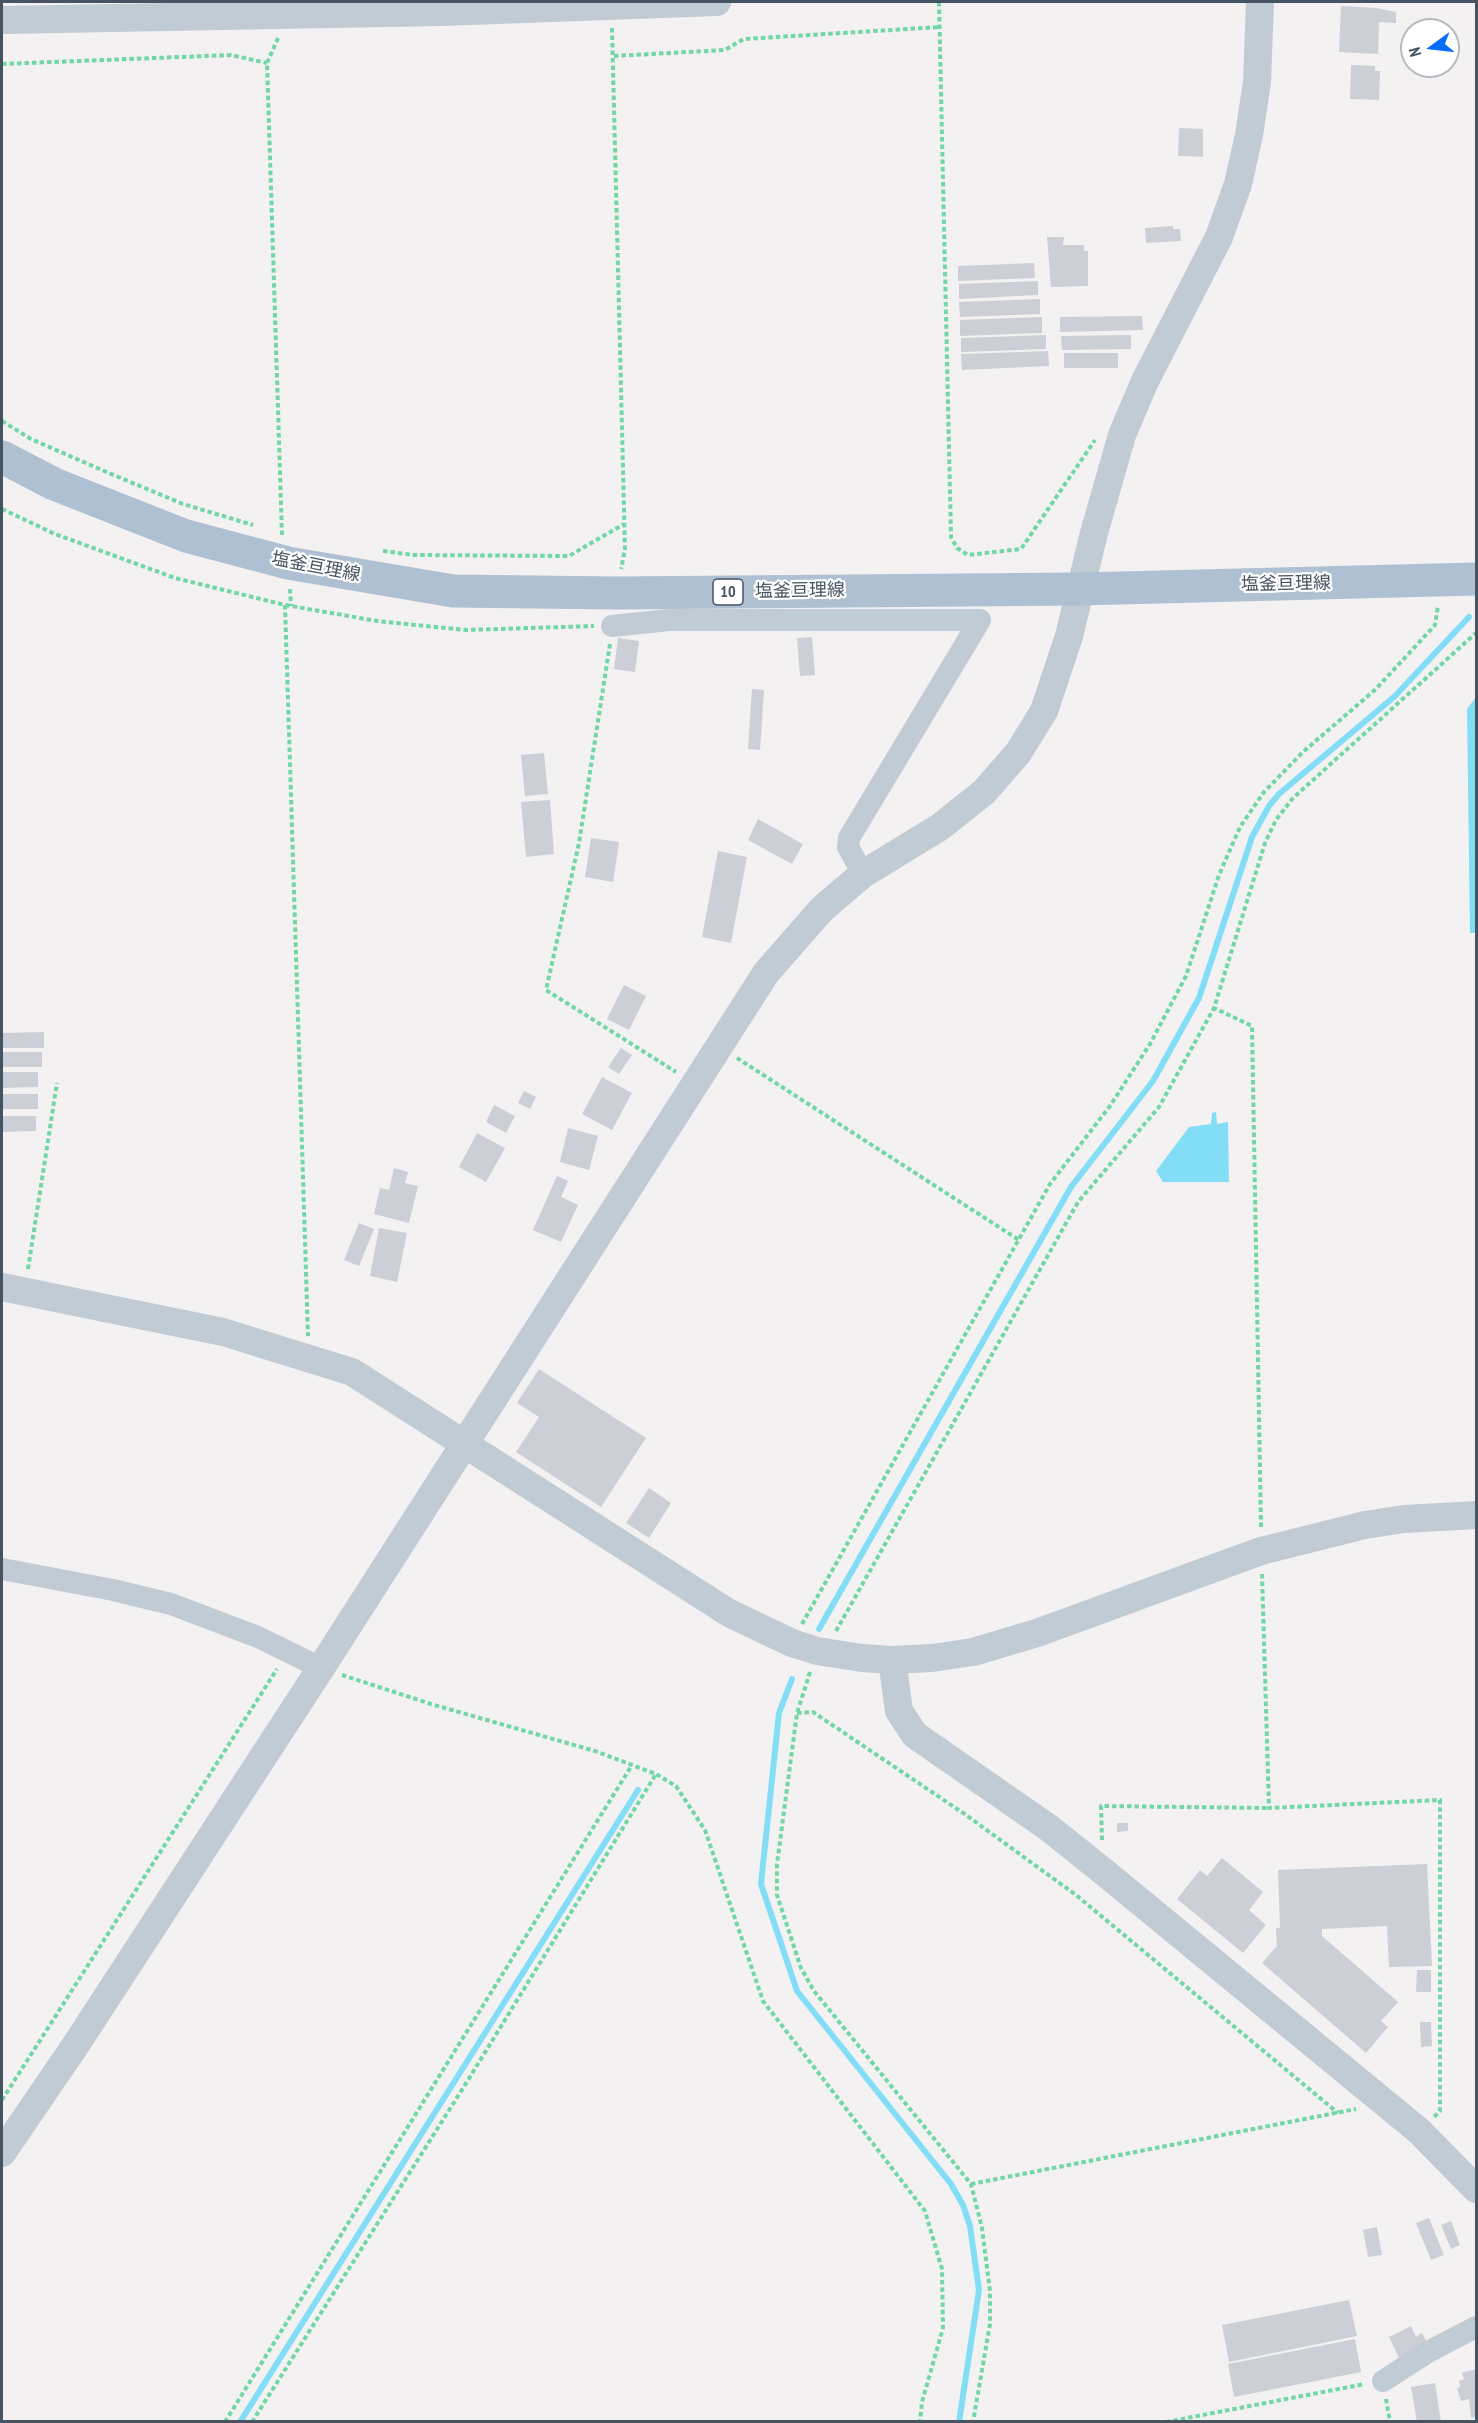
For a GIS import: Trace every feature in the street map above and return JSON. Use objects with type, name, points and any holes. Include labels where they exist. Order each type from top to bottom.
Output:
[{"type":"main road","name":"塩釜亘理線","points":[[2,458],[64,488],[186,536],[288,563],[453,591],[617,593],[1080,589],[1476,579]]},
{"type":"street","points":[[2,20],[278,16],[717,2]]},
{"type":"street","points":[[2,2153],[77,2043],[321,1668],[779,955],[822,909],[863,874],[940,827],[984,792],[1018,753],[1048,700],[1066,646],[1122,435],[1145,381],[1219,237],[1238,184],[1249,135],[1257,82],[1260,2]]},
{"type":"street","points":[[612,626],[669,620],[980,620],[849,837],[848,847],[863,874]]},
{"type":"street","points":[[13,1289],[223,1332],[352,1372],[720,1608],[760,1630],[813,1649],[892,1660],[952,1657],[1005,1643],[1261,1551],[1365,1525],[1415,1518],[1476,1515]]},
{"type":"street","points":[[2,1569],[113,1590],[171,1604],[258,1637],[321,1668]]},
{"type":"street","points":[[892,1660],[899,1711],[915,1735],[1049,1828],[1104,1872],[1419,2131],[1476,2189]]},
{"type":"street","points":[[1383,2380],[1428,2352],[1476,2327]]},
{"type":"path","points":[[939,2],[951,537],[957,548],[968,555],[1021,549],[1098,436],[1122,435]]},
{"type":"path","points":[[278,16],[278,42],[267,63],[282,535]]},
{"type":"path","points":[[614,56],[725,50],[744,39],[940,27]]},
{"type":"path","points":[[2,64],[231,55],[267,63]]},
{"type":"path","points":[[2,422],[31,439],[173,500],[263,529]]},
{"type":"path","points":[[2,509],[55,534],[175,578],[285,605],[377,621],[466,630],[612,626]]},
{"type":"path","points":[[380,550],[414,555],[568,556],[624,524]]},
{"type":"path","points":[[273,532],[288,536]]},
{"type":"path","points":[[973,2421],[990,2324],[990,2291],[982,2228],[971,2184],[814,1991],[801,1968],[777,1895],[777,1864],[797,1713],[813,1649],[1019,1240],[1050,1184],[1116,1097],[1150,1044],[1186,976],[1219,875],[1240,827],[1264,792],[1304,752],[1376,689],[1435,625],[1442,580]]},
{"type":"path","points":[[285,605],[309,1357]]},
{"type":"path","points":[[813,1649],[838,1626],[1078,1202],[1159,1107],[1214,1008],[1265,843],[1276,820],[1293,798],[1476,633]]},
{"type":"path","points":[[1214,1008],[1252,1026],[1261,1551],[1269,1808]]},
{"type":"path","points":[[720,1047],[1019,1240]]},
{"type":"path","points":[[13,1289],[57,1083]]},
{"type":"path","points":[[2,2100],[288,1653]]},
{"type":"path","points":[[321,1668],[430,1704],[595,1751],[656,1774],[676,1786],[705,1830],[763,2001],[925,2211],[942,2269],[943,2328],[922,2402],[920,2421]]},
{"type":"path","points":[[797,1713],[813,1712],[966,1815],[1076,1895],[1338,2113]]},
{"type":"path","points":[[225,2421],[632,1766]]},
{"type":"path","points":[[252,2421],[458,2095],[656,1774]]},
{"type":"path","points":[[1104,1872],[1101,1806],[1269,1808],[1440,1800],[1440,2111],[1419,2131]]},
{"type":"path","points":[[971,2184],[1386,2103]]},
{"type":"path","points":[[1166,2421],[1383,2380]]},
{"type":"water","points":[[1476,697],[1476,933],[1470,933],[1467,709]]},
{"type":"water","points":[[1216,1112],[1217,1124],[1228,1122],[1229,1182],[1163,1182],[1156,1171],[1189,1127],[1211,1124],[1212,1113]]},
{"type":"building","points":[[1341,6],[1377,8],[1396,12],[1396,23],[1379,22],[1378,54],[1339,52]]},
{"type":"building","points":[[1351,65],[1375,66],[1375,71],[1380,71],[1379,100],[1350,99]]},
{"type":"building","points":[[1179,128],[1203,129],[1203,157],[1178,156]]},
{"type":"building","points":[[1173,226],[1173,229],[1180,229],[1181,241],[1146,243],[1145,228]]},
{"type":"building","points":[[1047,237],[1064,237],[1063,245],[1084,245],[1084,251],[1088,251],[1088,286],[1051,287]]},
{"type":"building","points":[[1034,263],[1035,278],[958,281],[958,266]]},
{"type":"building","points":[[1038,281],[1038,295],[959,299],[959,284]]},
{"type":"building","points":[[1040,299],[1040,314],[960,317],[959,302]]},
{"type":"building","points":[[1142,316],[1143,330],[1060,332],[1060,317]]},
{"type":"building","points":[[1042,317],[1042,333],[960,336],[960,320]]},
{"type":"building","points":[[1046,335],[1046,349],[961,352],[961,338]]},
{"type":"building","points":[[1131,335],[1131,349],[1062,350],[1061,336]]},
{"type":"building","points":[[1048,351],[1049,366],[962,370],[961,354]]},
{"type":"building","points":[[1064,353],[1118,353],[1118,368],[1064,368]]},
{"type":"building","points":[[812,637],[815,675],[800,676],[797,638]]},
{"type":"building","points":[[618,638],[639,641],[635,672],[614,669]]},
{"type":"building","points":[[752,689],[764,690],[760,750],[748,749]]},
{"type":"building","points":[[544,753],[548,794],[525,796],[521,755]]},
{"type":"building","points":[[550,800],[554,854],[526,857],[521,802]]},
{"type":"building","points":[[758,819],[803,844],[792,864],[748,840]]},
{"type":"building","points":[[591,838],[619,842],[613,882],[585,877]]},
{"type":"building","points":[[718,851],[747,857],[731,943],[702,937]]},
{"type":"building","points":[[624,985],[646,996],[629,1030],[607,1019]]},
{"type":"building","points":[[44,1032],[44,1048],[2,1048],[2,1033]]},
{"type":"building","points":[[621,1048],[632,1055],[619,1074],[608,1067]]},
{"type":"building","points":[[2,1052],[42,1052],[42,1067],[2,1067]]},
{"type":"building","points":[[2,1072],[38,1072],[38,1087],[2,1088]]},
{"type":"building","points":[[602,1077],[632,1093],[612,1130],[582,1114]]},
{"type":"building","points":[[524,1091],[536,1097],[530,1109],[518,1103]]},
{"type":"building","points":[[2,1094],[38,1094],[38,1109],[2,1109]]},
{"type":"building","points":[[494,1105],[515,1116],[506,1133],[486,1122]]},
{"type":"building","points":[[2,1116],[36,1116],[36,1131],[2,1132]]},
{"type":"building","points":[[568,1128],[598,1136],[589,1170],[560,1162]]},
{"type":"building","points":[[477,1133],[505,1148],[486,1182],[459,1167]]},
{"type":"building","points":[[394,1168],[408,1172],[405,1183],[418,1186],[409,1223],[374,1214],[380,1188],[389,1190]]},
{"type":"building","points":[[557,1176],[568,1181],[561,1197],[578,1205],[561,1242],[533,1230]]},
{"type":"building","points":[[359,1223],[374,1229],[359,1266],[344,1260]]},
{"type":"building","points":[[379,1228],[407,1233],[397,1282],[370,1276]]},
{"type":"building","points":[[539,1369],[646,1438],[601,1507],[516,1452],[539,1417],[517,1403]]},
{"type":"building","points":[[649,1488],[671,1503],[649,1538],[626,1523]]},
{"type":"building","points":[[1117,1823],[1128,1823],[1128,1831],[1117,1832]]},
{"type":"building","points":[[1222,1858],[1263,1892],[1249,1910],[1266,1925],[1243,1953],[1177,1899],[1200,1870],[1207,1876]]},
{"type":"building","points":[[1427,1864],[1432,1966],[1389,1967],[1387,1926],[1322,1929],[1322,1936],[1398,2002],[1381,2021],[1388,2027],[1366,2053],[1262,1963],[1277,1946],[1276,1928],[1280,1928],[1278,1870]]},
{"type":"building","points":[[1417,1970],[1431,1970],[1431,1992],[1416,1992]]},
{"type":"building","points":[[1420,2022],[1431,2022],[1432,2046],[1421,2047]]},
{"type":"building","points":[[1429,2218],[1444,2255],[1431,2260],[1416,2223]]},
{"type":"building","points":[[1451,2221],[1460,2245],[1451,2249],[1441,2225]]},
{"type":"building","points":[[1377,2227],[1382,2255],[1368,2257],[1363,2230]]},
{"type":"building","points":[[1349,2300],[1357,2336],[1229,2362],[1222,2325]]},
{"type":"building","points":[[1411,2326],[1416,2337],[1422,2333],[1428,2344],[1401,2362],[1389,2337]]},
{"type":"building","points":[[1355,2339],[1361,2372],[1234,2397],[1228,2364]]},
{"type":"building","points":[[1476,2369],[1476,2417],[1471,2418],[1469,2399],[1461,2401],[1457,2388],[1460,2387],[1459,2381],[1464,2379],[1462,2373]]},
{"type":"building","points":[[1435,2383],[1441,2422],[1417,2422],[1411,2387]]},
{"type":"waterway","points":[[819,1629],[1071,1187],[1153,1081],[1199,998],[1252,837],[1269,806],[1279,794],[1395,696],[1469,617]]},
{"type":"waterway","points":[[792,1679],[779,1713],[761,1884],[797,1991],[951,2184],[963,2205],[970,2226],[979,2290],[959,2422]]},
{"type":"waterway","points":[[240,2422],[638,1790]]}]
